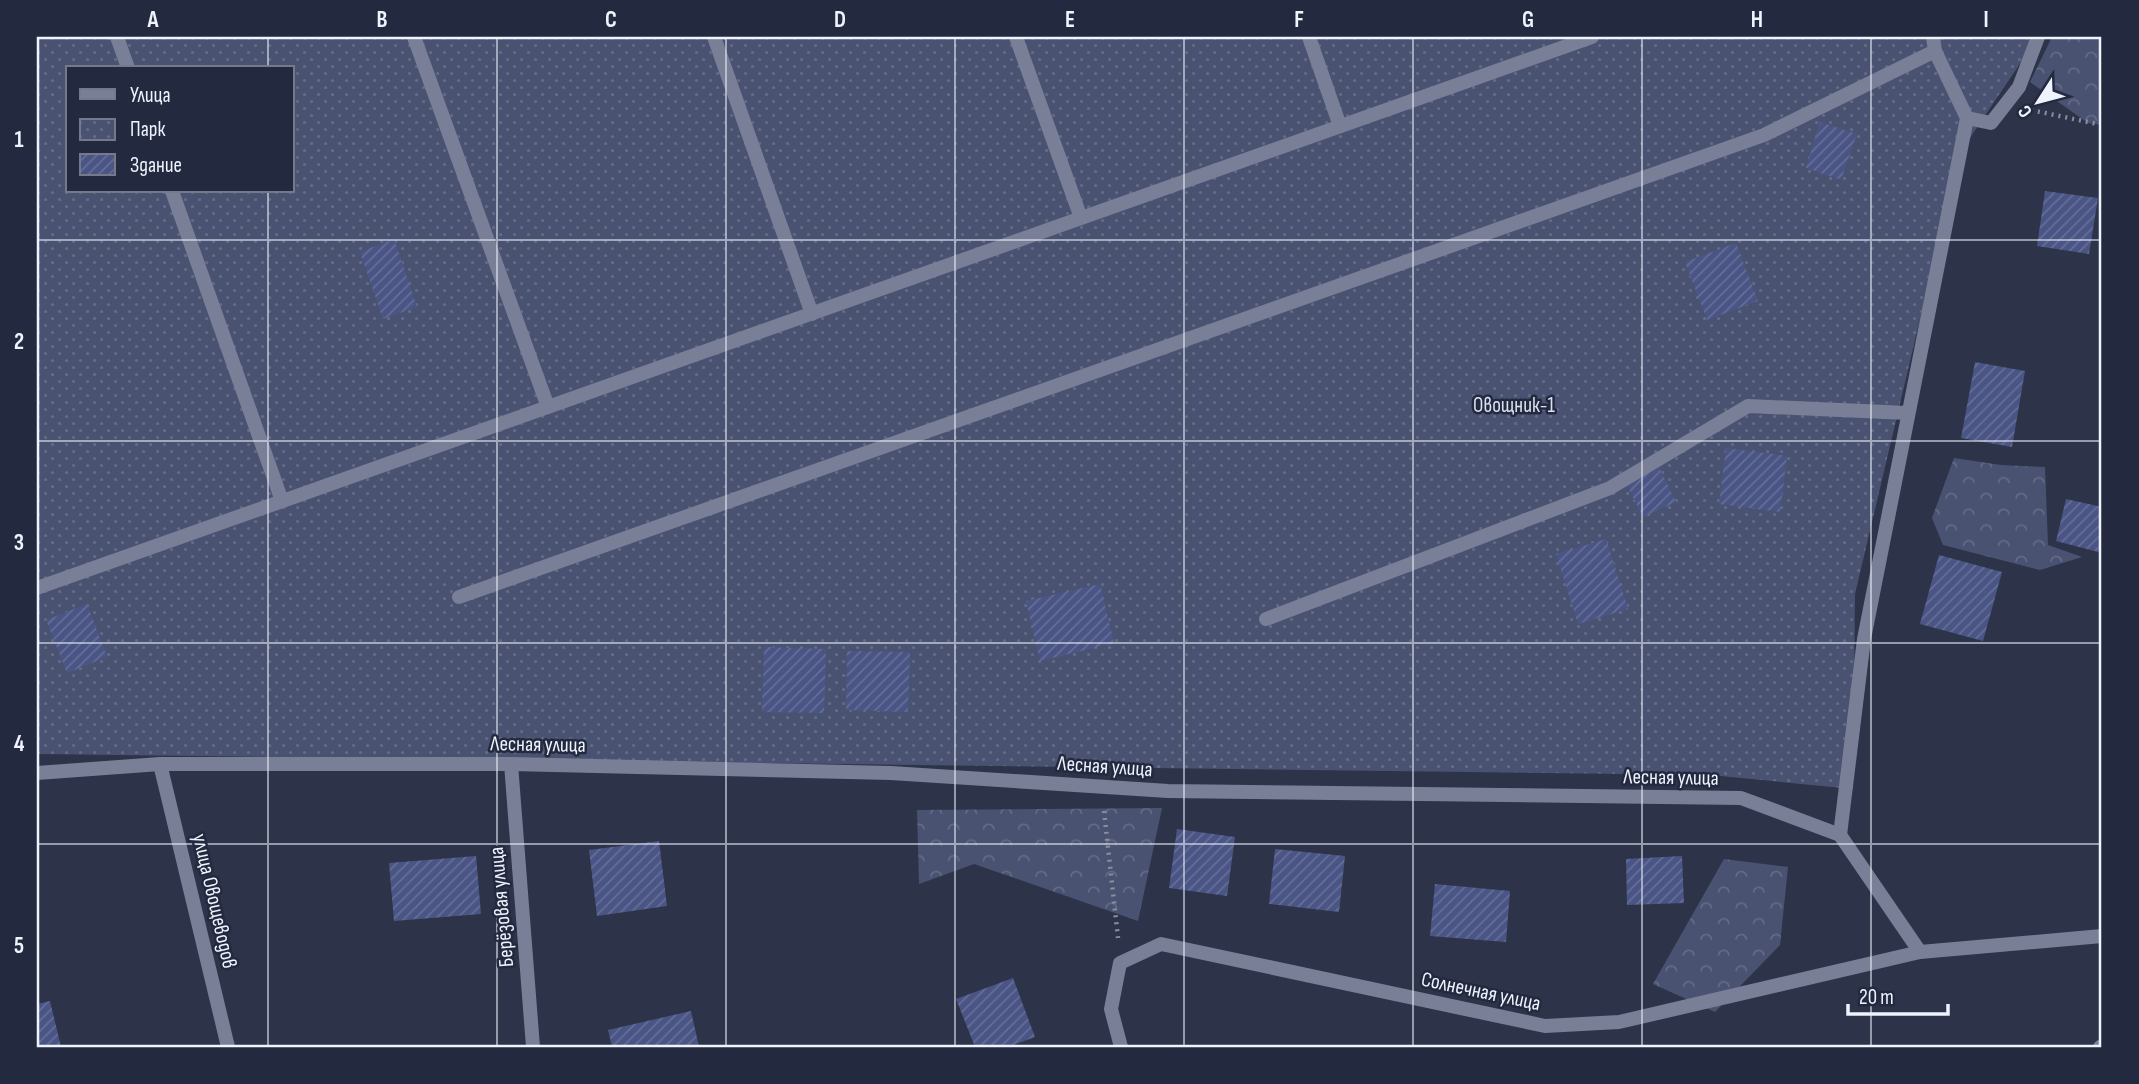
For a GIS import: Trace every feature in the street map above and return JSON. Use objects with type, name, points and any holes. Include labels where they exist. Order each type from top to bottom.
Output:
[{"type":"street","points":[[117,37],[127,66]]},
{"type":"street","points":[[414,37],[548,407]]},
{"type":"street","points":[[714,37],[812,314]]},
{"type":"street","points":[[1016,37],[1081,218]]},
{"type":"street","points":[[1309,37],[1340,126]]},
{"type":"street","points":[[37,588],[1592,37]]},
{"type":"street","points":[[1967,118],[1992,123],[2019,86],[2038,37]]},
{"type":"street","points":[[459,597],[1764,135],[1934,44],[1967,118],[1864,639],[1840,835],[1920,952],[2102,936]]},
{"type":"street","points":[[172,192],[282,501]]},
{"type":"street","points":[[1266,619],[1609,488],[1748,406],[1908,413]]},
{"type":"street","name":"Лесная улица","points":[[37,773],[160,764],[511,764],[891,774],[1168,791],[1741,798],[1840,835]]},
{"type":"street","name":"улица Овощеводов","points":[[160,764],[228,1047]]},
{"type":"street","name":"Берёзовая улица","points":[[511,764],[533,1047]]},
{"type":"street","name":"Солнечная улица","points":[[1120,963],[1161,944],[1545,1026],[1619,1022],[1920,952]]},
{"type":"street","points":[[1120,963],[1111,1009],[1121,1047]]},
{"type":"path","points":[[2005,105],[2102,125]]},
{"type":"path","points":[[1102,787],[1120,963]]},
{"type":"green space","name":"Овощник-1","points":[[37,37],[2038,37],[1959,154],[1855,594],[1853,789],[1710,775],[37,754]]},
{"type":"green space","points":[[2052,37],[2102,37],[2102,125],[2088,123],[2030,82]]},
{"type":"green space","points":[[1954,458],[2001,465],[2045,467],[2048,545],[2082,557],[2040,570],[1943,545],[1932,518]]},
{"type":"green space","points":[[1162,808],[1138,921],[974,864],[919,884],[917,810]]},
{"type":"green space","points":[[1724,859],[1788,867],[1780,945],[1715,1012],[1653,984]]},
{"type":"building","points":[[1820,122],[1857,134],[1841,180],[1806,168]]},
{"type":"building","points":[[2045,191],[2098,198],[2089,254],[2037,246]]},
{"type":"building","points":[[394,239],[417,307],[383,319],[360,252]]},
{"type":"building","points":[[1736,243],[1758,301],[1707,320],[1685,262]]},
{"type":"building","points":[[1975,362],[2025,371],[2012,447],[1961,438]]},
{"type":"building","points":[[1726,448],[1787,456],[1780,512],[1719,504]]},
{"type":"building","points":[[1659,467],[1676,502],[1643,517],[1626,483]]},
{"type":"building","points":[[2066,499],[2102,507],[2102,553],[2056,541]]},
{"type":"building","points":[[1606,539],[1628,609],[1578,624],[1556,554]]},
{"type":"building","points":[[1939,555],[2002,572],[1983,641],[1920,624]]},
{"type":"building","points":[[1100,584],[1114,643],[1040,661],[1026,601]]},
{"type":"building","points":[[87,604],[107,657],[67,673],[46,620]]},
{"type":"building","points":[[764,647],[826,649],[824,713],[762,712]]},
{"type":"building","points":[[847,651],[910,652],[908,712],[846,710]]},
{"type":"building","points":[[1177,829],[1235,837],[1227,896],[1169,888]]},
{"type":"building","points":[[659,841],[667,906],[597,916],[589,850]]},
{"type":"building","points":[[1275,849],[1345,856],[1339,912],[1269,904]]},
{"type":"building","points":[[476,856],[481,914],[394,921],[389,863]]},
{"type":"building","points":[[1682,856],[1684,903],[1627,905],[1626,859]]},
{"type":"building","points":[[1435,884],[1510,891],[1506,942],[1430,936]]},
{"type":"building","points":[[1013,978],[1035,1037],[1008,1047],[975,1047],[956,999]]},
{"type":"building","points":[[50,1001],[61,1047],[37,1047],[37,1004]]},
{"type":"building","points":[[691,1011],[699,1047],[612,1047],[608,1030]]}]
